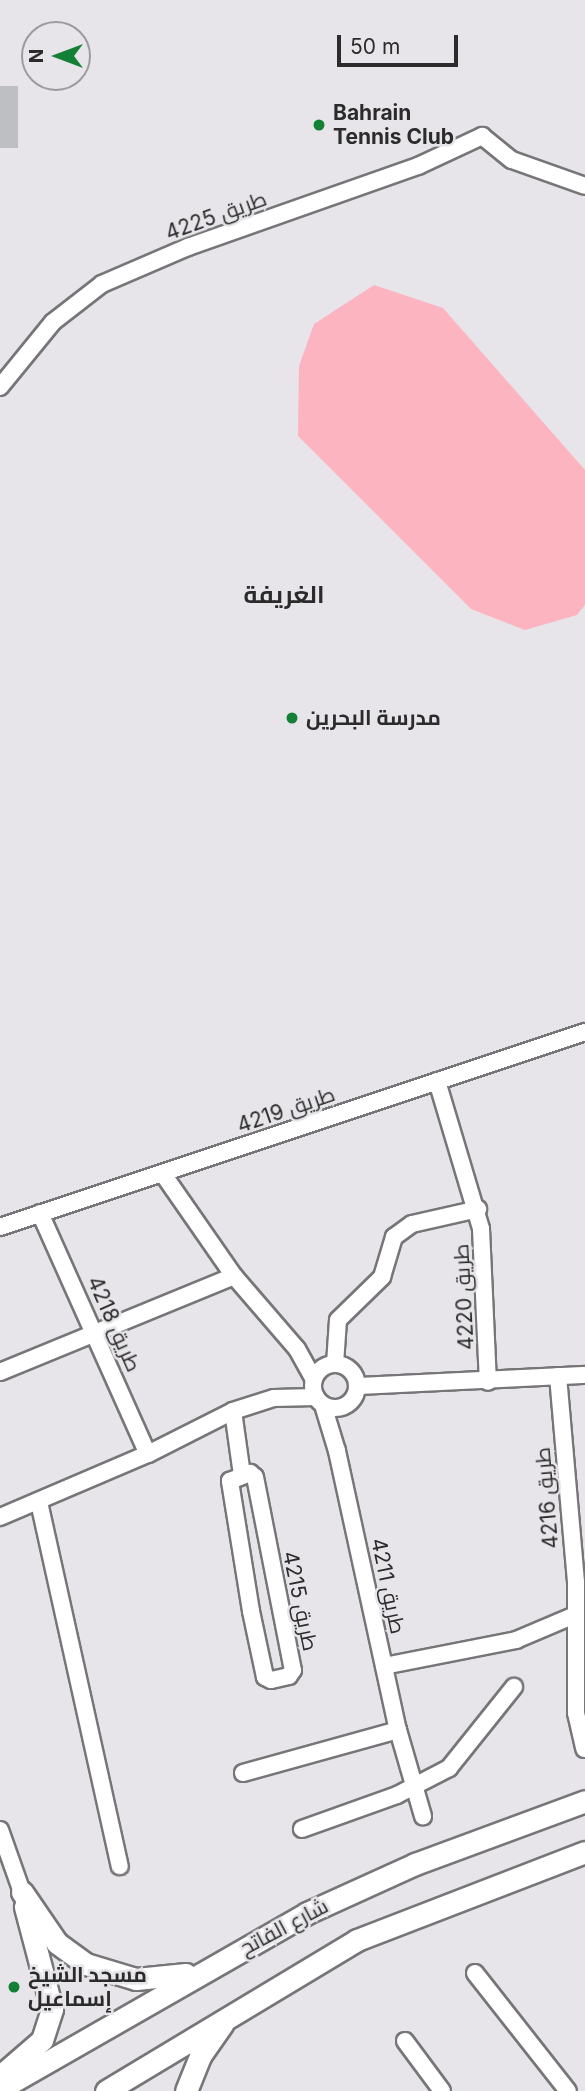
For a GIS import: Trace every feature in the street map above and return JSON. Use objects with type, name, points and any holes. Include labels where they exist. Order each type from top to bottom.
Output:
[{"type":"main road","name":"شارع الفاتح","points":[[0,2089],[203,1970],[360,1888],[585,1801]]},
{"type":"main road","points":[[106,2091],[230,2014],[368,1936],[585,1852]]},
{"type":"main road","points":[[22,1892],[57,1942],[102,1971],[153,1979],[203,1970]]},
{"type":"main road","points":[[0,2076],[35,2049],[47,2029],[52,2008],[22,1892]]},
{"type":"main road","points":[[186,2091],[200,2056],[230,2014]]},
{"type":"street","name":"طريق 4225","points":[[0,387],[53,322],[102,284],[188,247],[418,166],[482,136],[512,160],[585,186]]},
{"type":"street","name":"طريق 4219","points":[[0,1227],[585,1032]]},
{"type":"street","name":"طريق 4220","points":[[437,1081],[478,1209],[486,1267],[488,1382]]},
{"type":"street","points":[[163,1174],[234,1276],[297,1349],[314,1380],[319,1401]]},
{"type":"street","name":"طريق 4220","points":[[332,1365],[338,1320],[382,1277],[394,1237],[412,1224],[478,1209]]},
{"type":"street","name":"طريق 4218","points":[[40,1213],[97,1334],[148,1454]]},
{"type":"street","points":[[0,1370],[97,1334],[234,1276]]},
{"type":"street","points":[[297,1349],[352,1373],[357,1386]]},
{"type":"street","points":[[314,1380],[332,1365]]},
{"type":"street","points":[[357,1386],[488,1382],[585,1375]]},
{"type":"street","name":"طريق 4216","points":[[558,1376],[580,1583],[575,1615],[576,1713],[584,1749]]},
{"type":"street","points":[[0,1517],[148,1454],[233,1410],[274,1398],[319,1401],[335,1408],[346,1405],[357,1386]]},
{"type":"street","name":"طريق 4211","points":[[319,1401],[337,1451],[398,1730],[423,1816]]},
{"type":"street","name":"طريق 4211","points":[[337,1451],[346,1405]]},
{"type":"street","name":"طريق 4215","points":[[233,1410],[242,1475]]},
{"type":"street","name":"طريق 4215","points":[[242,1475],[255,1477],[292,1668],[289,1676],[271,1680],[265,1677],[254,1624],[230,1481],[242,1475]]},
{"type":"street","points":[[38,1502],[120,1866]]},
{"type":"street","points":[[384,1666],[516,1640],[575,1615]]},
{"type":"street","points":[[302,1829],[415,1787],[457,1762],[514,1687]]},
{"type":"street","points":[[243,1773],[398,1730]]},
{"type":"street","points":[[0,1830],[22,1892]]},
{"type":"street","points":[[475,1973],[568,2091]]},
{"type":"street","points":[[405,2041],[442,2091]]},
{"type":"shaded area","points":[[374,285],[443,308],[585,470],[585,605],[577,615],[525,630],[471,609],[298,436],[299,366],[314,324]]},
{"type":"building","points":[[0,86],[18,86],[18,148],[0,148]]},
{"type":"place","name":"Bahrain Tennis Club","points":[[319,125]]},
{"type":"place","name":"مدرسة البحرين","points":[[292,718]]},
{"type":"place","name":"مسجد الشيخ إسماعيل","points":[[14,1987]]},
{"type":"district","name":"الغريفة","points":[[284,595]]}]
